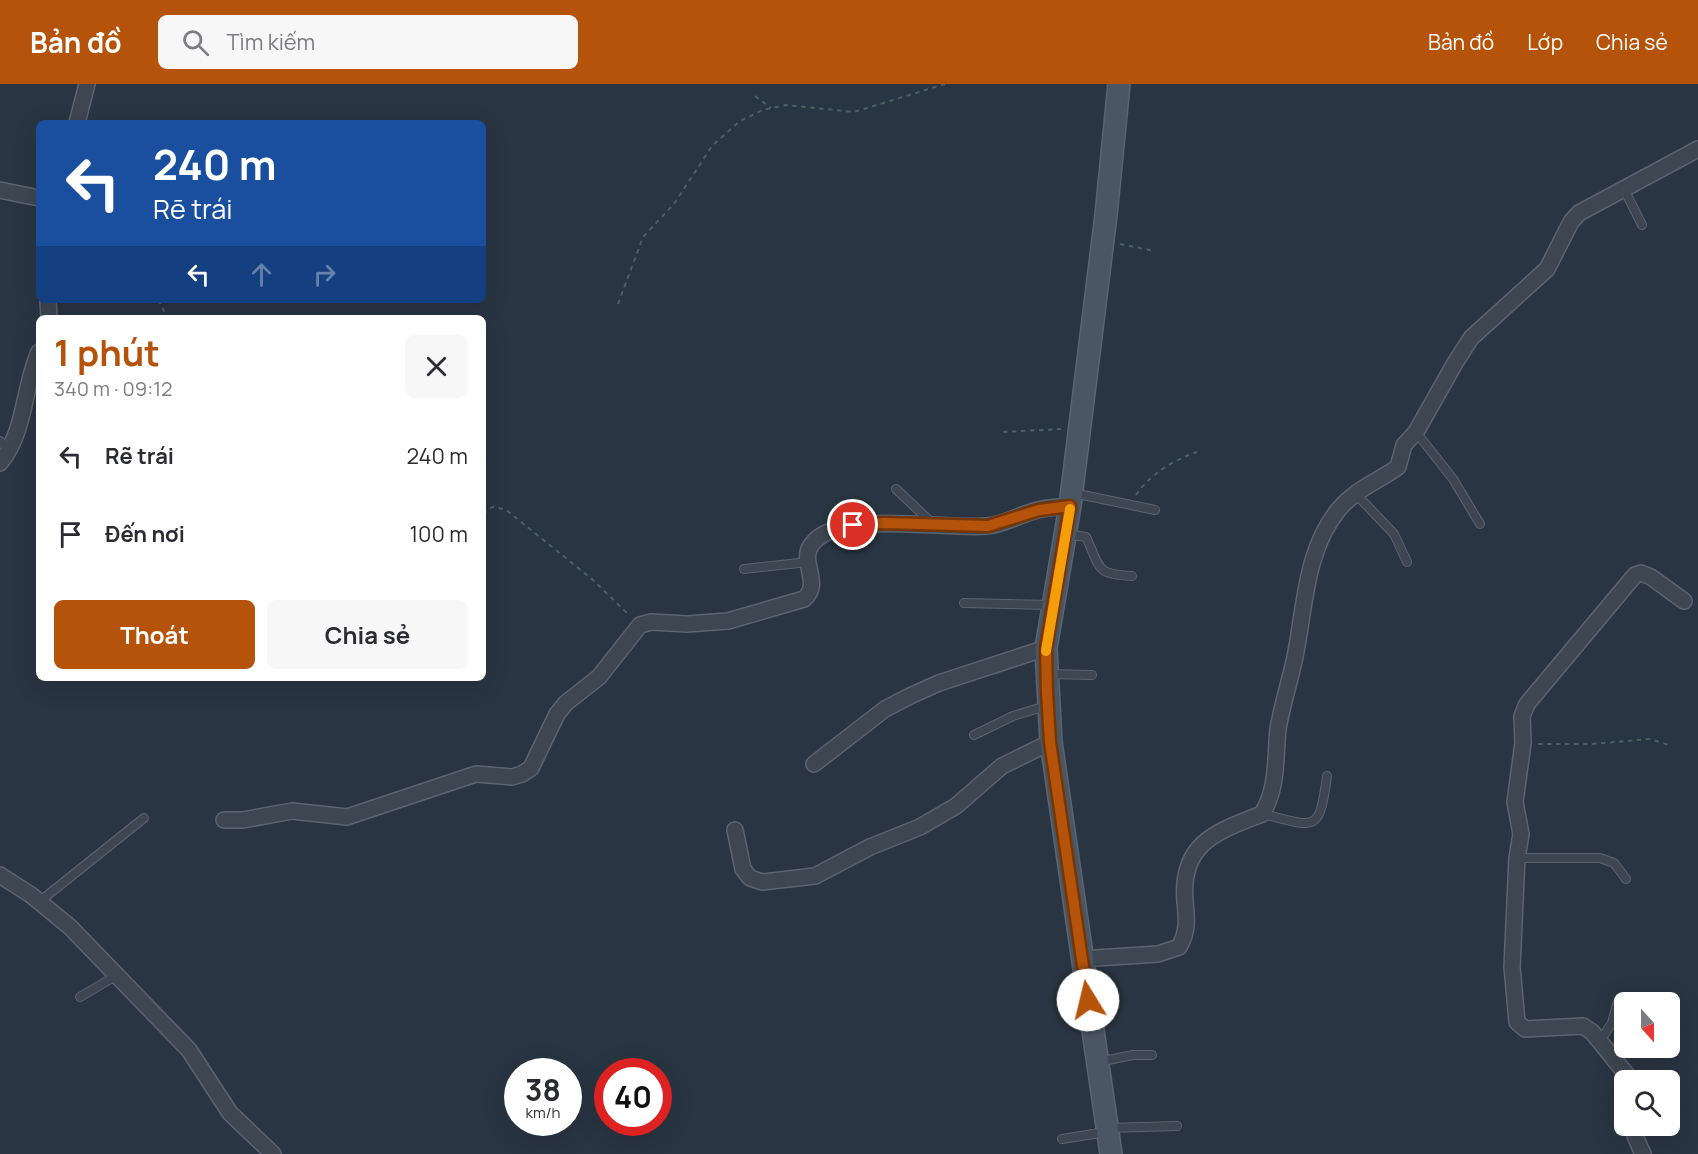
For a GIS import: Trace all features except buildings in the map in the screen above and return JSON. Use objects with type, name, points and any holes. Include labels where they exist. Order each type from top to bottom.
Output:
[{"type":"street","points":[[77,120],[87,84]]},
{"type":"street","points":[[1111,1154],[1050,742],[1046,648],[1071,499],[1103,241],[1119,84]]},
{"type":"street","points":[[1081,959],[1158,954],[1179,946],[1187,925],[1184,887],[1186,873],[1197,850],[1208,838],[1220,830],[1262,814],[1271,795],[1281,716],[1295,656],[1308,579],[1330,521],[1363,486],[1398,467],[1404,445],[1416,432],[1471,338],[1547,269],[1556,256],[1567,228],[1579,213],[1623,187],[1698,149]]},
{"type":"street","points":[[0,190],[36,197]]},
{"type":"street","points":[[3,452],[27,404],[27,382],[36,360]]},
{"type":"street","points":[[224,820],[243,820],[292,811],[347,817],[476,774],[512,777],[522,774],[531,768],[557,714],[566,703],[599,677],[640,625],[651,622],[687,624],[728,621],[804,599],[810,594],[812,584],[807,556],[812,544],[841,528],[865,523],[988,526],[1071,499]]},
{"type":"street","points":[[1622,1070],[1600,1041],[1583,1026],[1525,1029],[1517,1022],[1512,967],[1516,858],[1521,834],[1515,802],[1523,744],[1522,716],[1527,704],[1635,575],[1641,573],[1652,577],[1684,601]]},
{"type":"street","points":[[814,764],[885,709],[910,696],[939,683],[1046,648]]},
{"type":"street","points":[[735,830],[742,869],[750,878],[762,882],[815,876],[862,851],[920,827],[956,806],[1002,766],[1050,742]]},
{"type":"street","points":[[0,875],[70,927],[117,975],[189,1050],[242,1127],[273,1154]]},
{"type":"street","points":[[1635,1136],[1643,1154]]},
{"type":"lane","points":[[1623,187],[1642,225]]},
{"type":"lane","points":[[1416,432],[1453,479],[1480,524]]},
{"type":"lane","points":[[896,489],[935,526]]},
{"type":"lane","points":[[1355,493],[1394,534],[1407,562]]},
{"type":"lane","points":[[1071,499],[1130,504],[1155,510]]},
{"type":"lane","points":[[1065,534],[1086,537],[1100,568],[1108,575],[1132,576]]},
{"type":"lane","points":[[744,569],[808,562]]},
{"type":"lane","points":[[964,603],[1054,606]]},
{"type":"lane","points":[[1047,674],[1092,675]]},
{"type":"lane","points":[[974,735],[1013,716],[1048,705]]},
{"type":"lane","points":[[1262,814],[1306,824],[1315,821],[1322,812],[1327,776]]},
{"type":"lane","points":[[39,902],[144,818]]},
{"type":"lane","points":[[1516,858],[1600,858],[1614,863],[1626,879]]},
{"type":"lane","points":[[80,997],[117,975]]},
{"type":"lane","points":[[1600,1041],[1612,1023],[1614,1015]]},
{"type":"lane","points":[[1097,1062],[1133,1055],[1152,1055]]},
{"type":"lane","points":[[1062,1139],[1107,1130],[1177,1126]]},
{"type":"path","points":[[618,304],[643,237],[674,204],[712,147],[740,121],[771,108],[786,105],[854,112],[945,84]]},
{"type":"path","points":[[755,96],[771,108]]},
{"type":"path","points":[[1103,241],[1155,251]]},
{"type":"path","points":[[1003,432],[1050,428],[1078,433]]},
{"type":"path","points":[[1130,504],[1145,482],[1154,474],[1184,456],[1197,452]]},
{"type":"path","points":[[486,512],[492,507],[505,509],[593,580],[640,625]]},
{"type":"path","points":[[1523,744],[1591,744],[1650,739],[1669,745]]},
{"type":"slow traffic","points":[[1046,651],[1070,509]]},
{"type":"route","points":[[853,525],[884,523],[920,526],[988,526],[1039,510],[1070,506],[1046,648],[1047,693],[1050,742],[1088,1000]]}]
